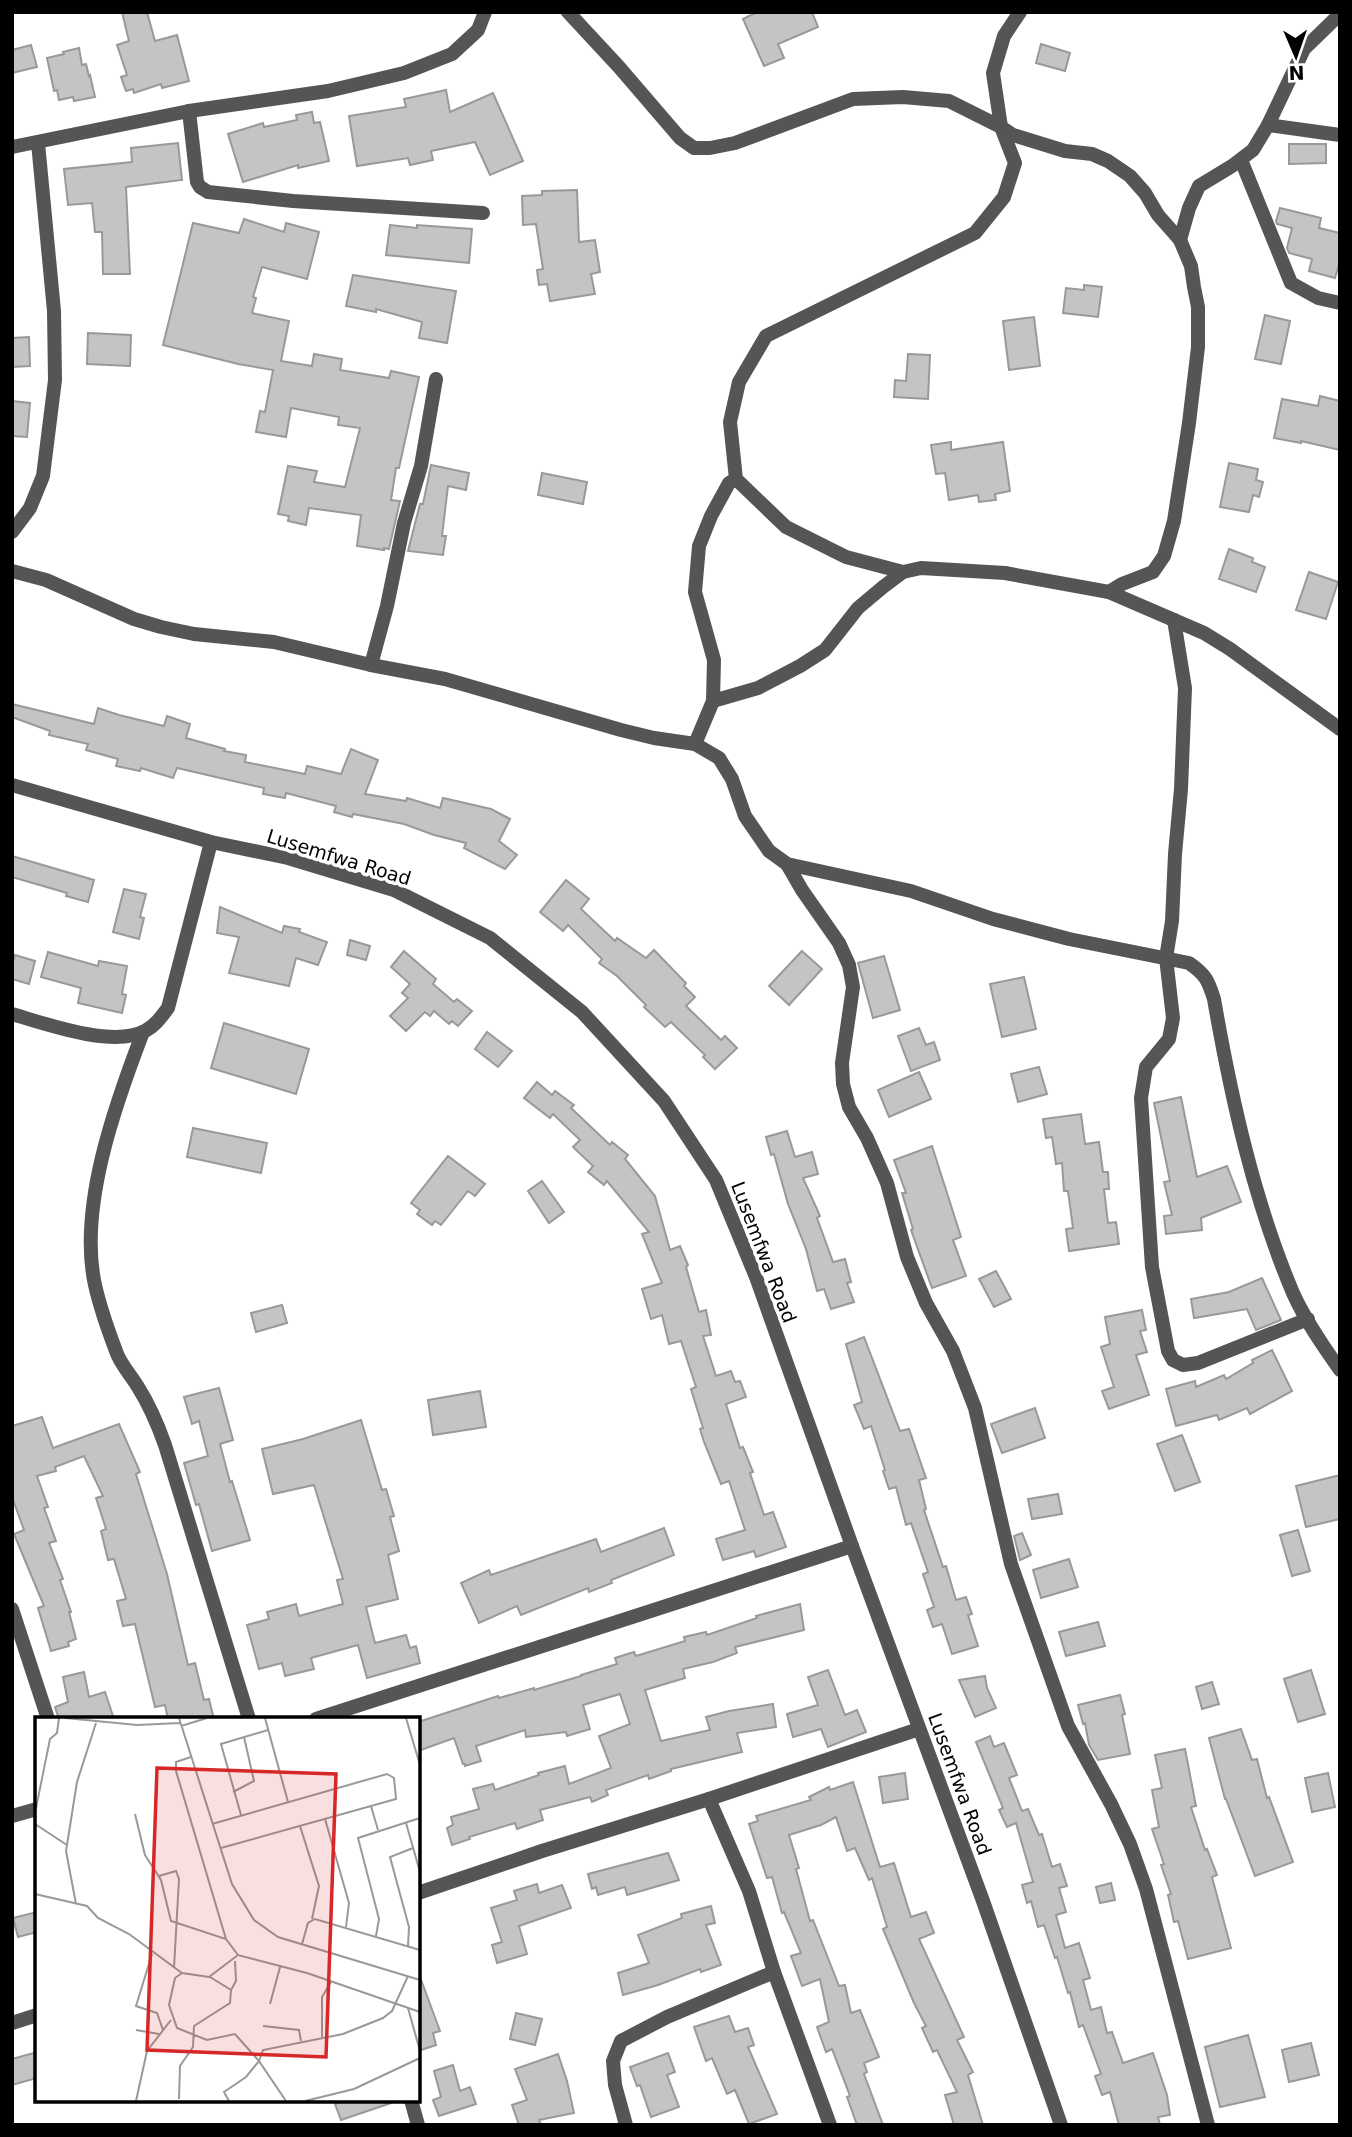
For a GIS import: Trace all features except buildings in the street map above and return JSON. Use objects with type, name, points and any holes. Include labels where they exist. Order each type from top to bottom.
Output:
[{"type":"street","points":[[12,147],[189,111],[328,91],[404,73],[452,54],[478,30],[485,12]]},
{"type":"street","points":[[568,12],[680,138],[694,148],[710,148],[735,142],[853,99],[903,97],[949,101],[1026,141],[1065,151],[1092,154],[1130,176],[1145,193],[1158,215],[1181,240],[1191,267],[1196,297],[1198,346],[1174,521],[1164,556],[1153,572],[1109,592]]},
{"type":"street","points":[[903,572],[846,557],[786,527],[736,479],[730,422],[738,382],[766,337],[975,233],[1004,197],[1015,163],[1001,127],[993,73],[1004,36],[1020,12]]},
{"type":"street","points":[[1181,240],[1189,208],[1199,186],[1254,150],[1304,49],[1340,14]]},
{"type":"street","points":[[189,111],[197,182],[208,192],[293,201],[483,213]]},
{"type":"street","points":[[1268,125],[1340,135]]},
{"type":"street","points":[[12,532],[30,508],[43,476],[55,380],[54,311],[37,143]]},
{"type":"street","points":[[1241,160],[1291,283],[1318,299],[1340,303]]},
{"type":"street","points":[[371,666],[404,523],[421,466],[436,379]]},
{"type":"street","points":[[695,744],[713,701],[713,660],[695,592],[699,546],[729,483],[736,479]]},
{"type":"street","points":[[713,701],[758,688],[825,650],[858,608],[903,572],[921,568],[1005,573],[1109,592],[1174,620],[1230,649],[1340,728]]},
{"type":"street","points":[[12,571],[46,580],[134,619],[161,627],[194,634],[274,642],[371,666],[445,679],[621,730],[695,744],[719,758],[732,779],[745,816],[769,851],[787,864],[839,943],[849,965],[853,987],[842,1063],[843,1084],[849,1107],[867,1138],[887,1183],[907,1257],[926,1303],[953,1351],[975,1408],[1011,1564],[1068,1726],[1130,1844],[1149,1902],[1208,2125]]},
{"type":"street","points":[[1174,620],[1185,688],[1172,921],[1166,958],[1173,1018],[1169,1039],[1146,1067],[1141,1098],[1152,1267],[1168,1352],[1173,1360],[1183,1365],[1198,1363],[1308,1319]]},
{"type":"street","name":"Lusemfwa Road","points":[[12,785],[211,842],[288,858],[394,890],[490,938],[582,1012],[664,1101],[716,1180],[756,1277],[1061,2125]]},
{"type":"street","points":[[12,1014],[85,1034],[120,1037],[143,1032],[158,1023],[168,1008],[211,842]]},
{"type":"street","points":[[787,864],[911,891],[993,919],[1069,939],[1189,963],[1200,971],[1209,981],[1238,1117],[1265,1217],[1294,1294],[1323,1347],[1340,1370]]},
{"type":"street","points":[[143,1032],[120,1091],[101,1166],[92,1214],[90,1246],[95,1284],[117,1355],[154,1414],[165,1445],[248,1717]]},
{"type":"street","points":[[322,1717],[852,1546]]},
{"type":"street","points":[[12,1609],[47,1717]]},
{"type":"street","points":[[420,1892],[919,1729]]},
{"type":"street","points":[[709,1799],[749,1891],[774,1972],[830,2125]]},
{"type":"street","points":[[12,1816],[35,1810]]},
{"type":"street","points":[[626,2125],[615,2085],[613,2061],[621,2041],[667,2017],[774,1972]]},
{"type":"street","points":[[12,2022],[35,2016]]},
{"type":"street","points":[[412,2102],[418,2125]]}]
